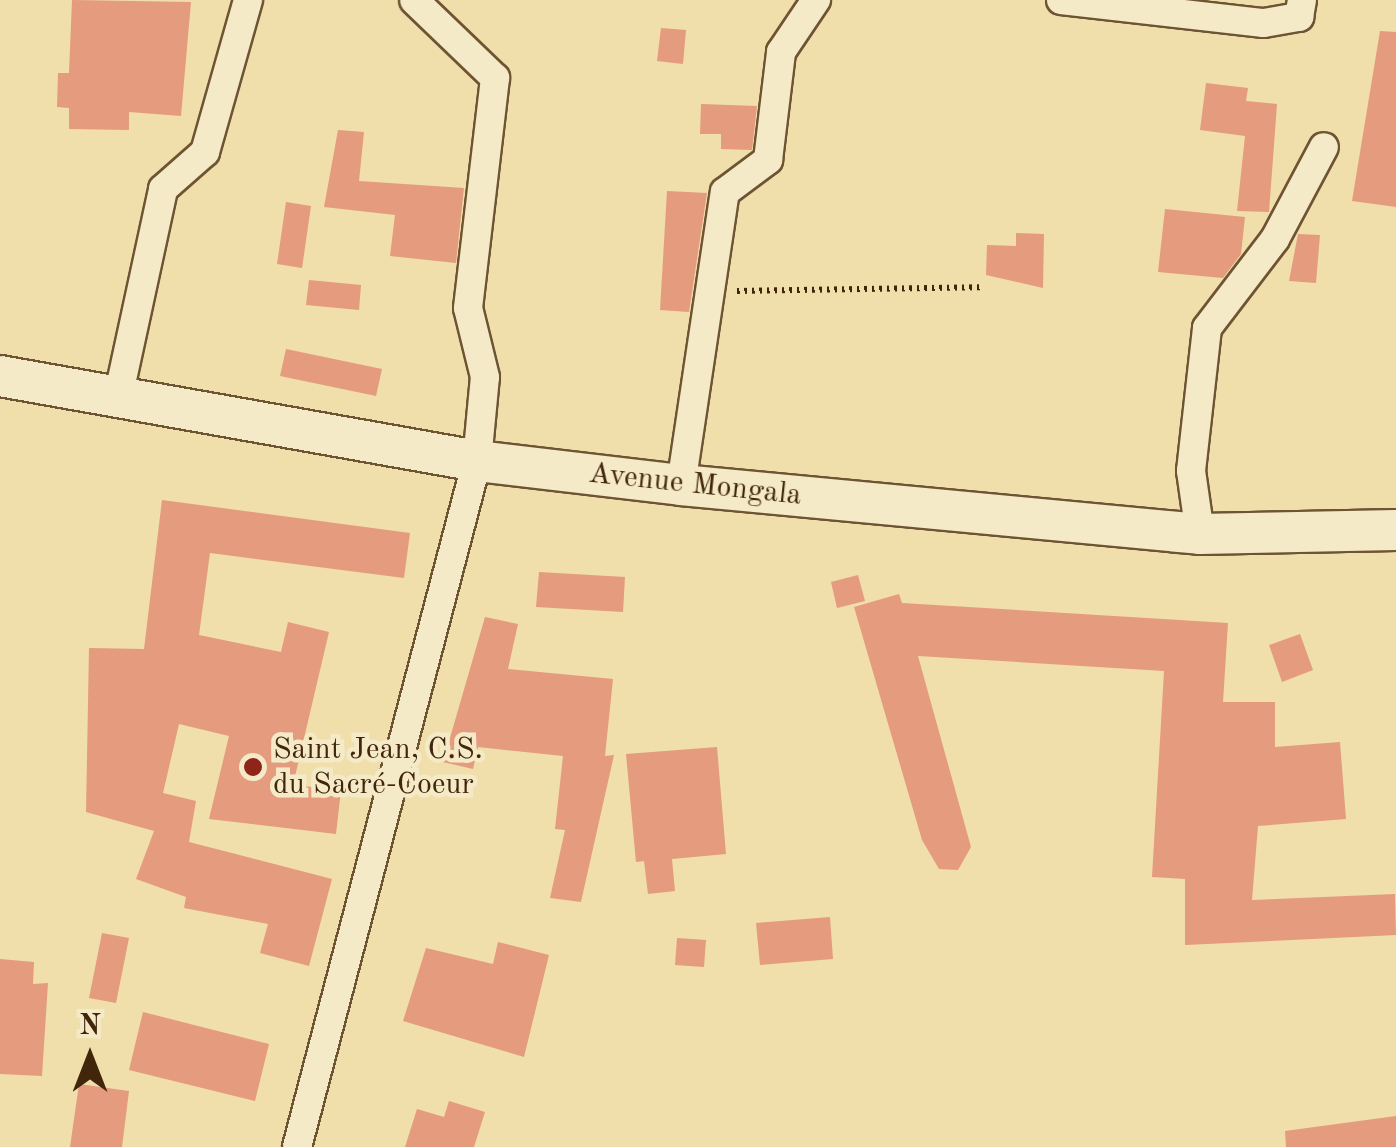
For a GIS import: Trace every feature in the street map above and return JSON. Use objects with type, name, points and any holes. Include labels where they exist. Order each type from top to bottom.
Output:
[{"type":"street","points":[[118,398],[164,189],[205,152],[248,0]]},
{"type":"street","points":[[297,1147],[477,461],[484,378],[468,308],[495,78],[414,0]]},
{"type":"street","points":[[681,485],[716,291],[725,192],[768,160],[781,52],[816,0]]},
{"type":"street","points":[[1061,0],[1264,23],[1299,17],[1302,0]]},
{"type":"street","points":[[1200,534],[1191,470],[1207,328],[1275,239],[1324,147]]},
{"type":"street","name":"Avenue Mongala","points":[[0,376],[477,461],[681,485],[1200,534],[1396,530]]},
{"type":"path","points":[[716,291],[980,286]]},
{"type":"building","points":[[72,0],[191,2],[181,116],[129,112],[129,130],[69,129],[69,108],[57,107],[58,73],[69,73]]},
{"type":"building","points":[[661,28],[686,30],[683,64],[657,61]]},
{"type":"building","points":[[1380,31],[1396,32],[1396,207],[1352,201]]},
{"type":"building","points":[[1206,83],[1248,88],[1246,101],[1277,104],[1269,212],[1237,211],[1245,136],[1200,130]]},
{"type":"building","points":[[701,104],[757,106],[752,150],[721,149],[721,134],[700,134]]},
{"type":"building","points":[[338,130],[364,132],[359,181],[464,188],[456,263],[390,256],[395,215],[324,207]]},
{"type":"building","points":[[667,191],[707,193],[689,312],[660,310]]},
{"type":"building","points":[[286,202],[311,206],[302,268],[277,264]]},
{"type":"building","points":[[1165,209],[1245,217],[1241,254],[1223,278],[1158,272]]},
{"type":"building","points":[[1016,233],[1044,234],[1043,288],[986,275],[987,245],[1016,246]]},
{"type":"building","points":[[1298,234],[1320,235],[1316,283],[1289,281]]},
{"type":"building","points":[[309,280],[361,285],[359,310],[306,305]]},
{"type":"building","points":[[286,349],[382,369],[376,396],[280,376]]},
{"type":"building","points":[[162,500],[410,533],[404,578],[210,553],[199,635],[281,652],[288,622],[329,632],[293,785],[341,790],[336,834],[209,819],[229,736],[179,724],[163,793],[196,801],[189,842],[332,879],[309,966],[260,953],[268,924],[184,908],[186,897],[136,879],[154,831],[86,812],[89,648],[144,649]]},
{"type":"building","points":[[539,572],[625,577],[623,612],[536,607]]},
{"type":"building","points":[[858,575],[865,601],[837,608],[831,582]]},
{"type":"building","points":[[899,594],[902,603],[1228,623],[1223,702],[1275,702],[1275,747],[1340,742],[1346,819],[1258,826],[1252,900],[1395,894],[1396,935],[1185,945],[1185,879],[1152,877],[1164,671],[918,656],[971,847],[958,870],[939,869],[922,840],[854,607]]},
{"type":"building","points":[[485,617],[518,624],[508,669],[613,679],[605,756],[614,755],[581,902],[550,898],[565,830],[555,829],[563,756],[478,747],[473,769],[443,762]]},
{"type":"building","points":[[1300,634],[1313,670],[1282,682],[1269,645]]},
{"type":"building","points":[[717,747],[726,854],[672,859],[675,891],[648,894],[644,861],[636,862],[626,754]]},
{"type":"building","points":[[830,917],[833,959],[760,965],[756,923]]},
{"type":"building","points":[[102,933],[129,938],[116,1003],[89,998]]},
{"type":"building","points":[[677,938],[706,940],[704,967],[675,965]]},
{"type":"building","points":[[498,942],[549,955],[524,1057],[403,1021],[426,948],[493,964]]},
{"type":"building","points":[[0,959],[34,962],[33,984],[48,983],[42,1076],[0,1074]]},
{"type":"building","points":[[143,1012],[269,1044],[255,1101],[129,1070]]},
{"type":"building","points":[[79,1084],[129,1091],[122,1147],[70,1147]]},
{"type":"building","points":[[449,1101],[485,1112],[474,1147],[405,1147],[417,1109],[444,1117]]},
{"type":"building","points":[[1396,1116],[1396,1147],[1286,1147],[1285,1131]]},
{"type":"place","name":"Saint Jean, C.S. du Sacré-Coeur","points":[[253,767]]}]
